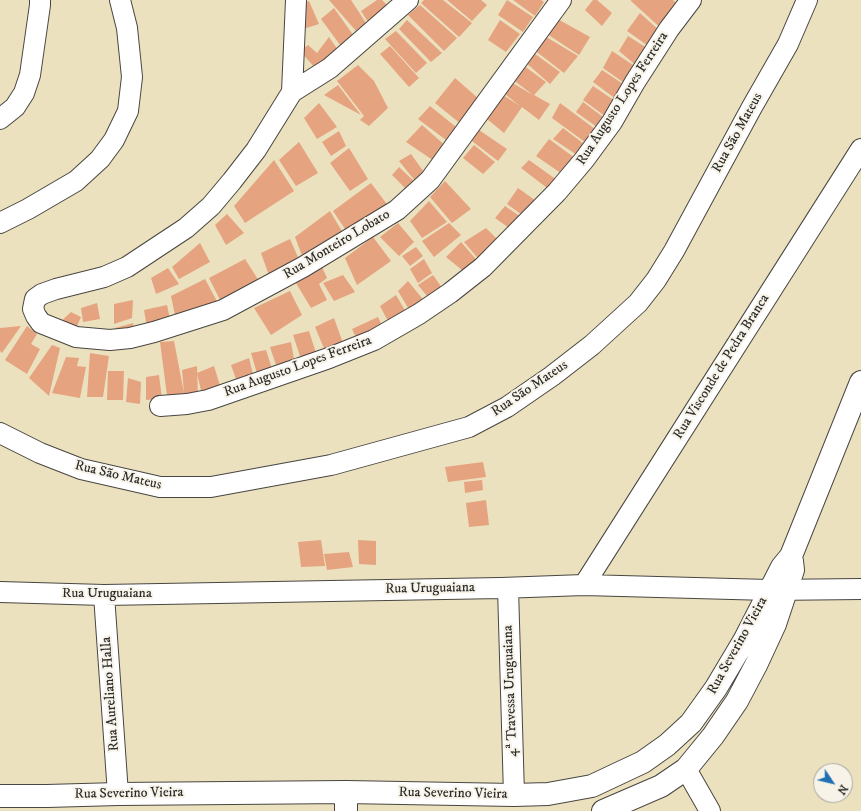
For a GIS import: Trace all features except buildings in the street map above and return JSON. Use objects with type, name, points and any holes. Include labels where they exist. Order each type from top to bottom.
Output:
[{"type":"main road","name":"Rua Severino Vieira","points":[[603,811],[661,786],[686,769],[713,736],[737,701],[775,624],[782,567],[791,556],[861,382]]},
{"type":"main road","name":"Rua Severino Vieira","points":[[0,796],[232,794],[346,802],[548,794],[592,786],[643,762],[667,745],[691,723],[716,688],[744,641],[778,590]]},
{"type":"street","points":[[0,119],[15,107],[24,93],[30,76],[40,0]]},
{"type":"street","points":[[0,223],[28,209],[76,181],[100,159],[114,140],[128,111],[132,77],[127,28],[120,0]]},
{"type":"street","points":[[292,92],[296,0]]},
{"type":"street","points":[[292,92],[330,68],[408,0]]},
{"type":"street","name":"Rua Monteiro Lobato","points":[[292,92],[256,150],[211,206],[186,228],[127,267],[104,277],[42,294],[35,299],[33,309],[41,323],[76,337],[110,340],[130,338],[154,332],[223,310],[303,267],[397,210],[430,180],[561,0]]},
{"type":"street","name":"Rua Augusto Lopes Ferreira","points":[[160,406],[187,404],[208,400],[330,358],[374,340],[419,314],[457,288],[488,262],[552,197],[584,160],[612,122],[635,82],[669,29],[691,0]]},
{"type":"street","name":"Rua São Mateus","points":[[0,433],[40,453],[82,469],[160,487],[212,487],[331,465],[468,427],[507,407],[552,376],[592,345],[638,303],[656,280],[674,251],[788,44],[807,0]]},
{"type":"street","name":"Rua Visconde de Pedra Branca","points":[[584,585],[861,149]]},
{"type":"street","name":"Rua Uruguaiana","points":[[0,592],[104,596],[508,588],[584,585],[778,590],[861,589]]},
{"type":"street","name":"4ª Travessa Uruguaiana","points":[[508,588],[514,795]]},
{"type":"street","name":"Rua Aureliano Halla","points":[[104,596],[118,794]]},
{"type":"street","points":[[686,769],[710,811]]}]
